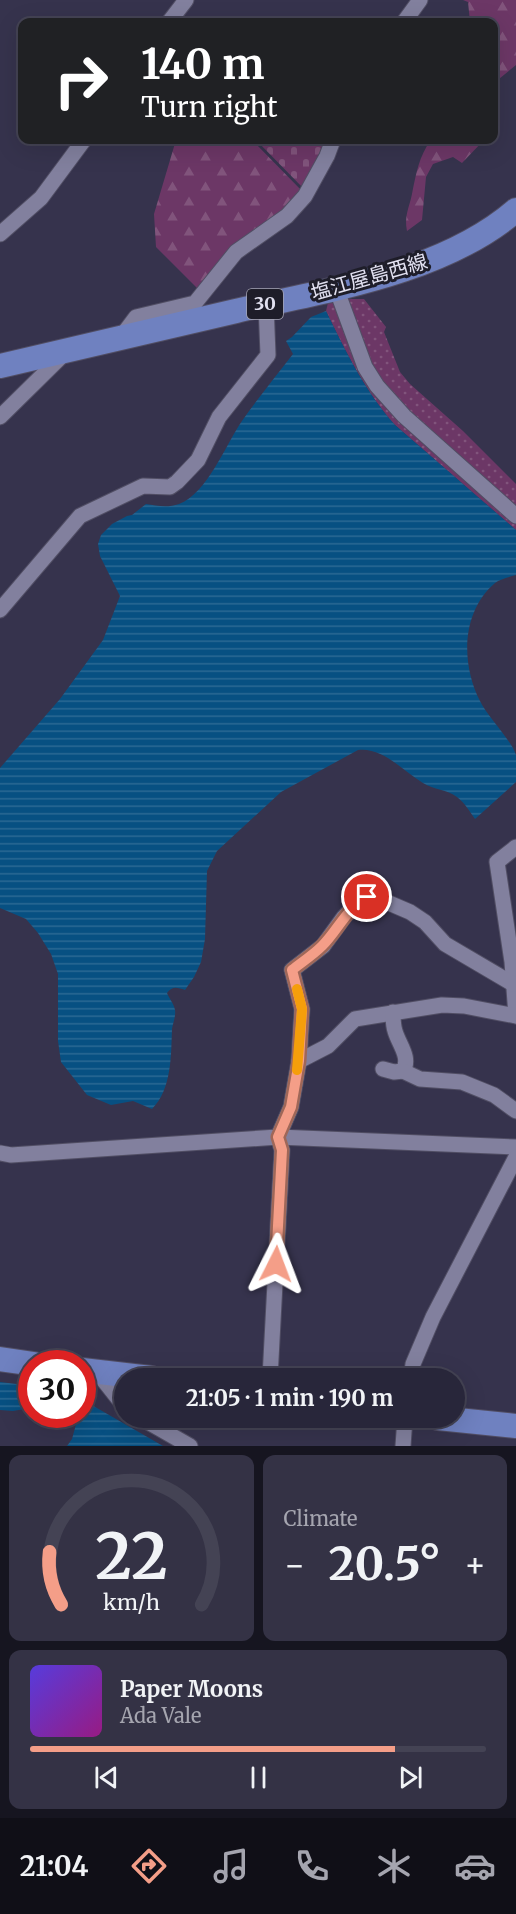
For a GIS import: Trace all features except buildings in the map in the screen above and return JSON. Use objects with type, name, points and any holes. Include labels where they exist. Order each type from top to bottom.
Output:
[{"type":"main road","name":"塩江屋島西線","points":[[0,366],[392,273],[448,254],[499,225],[516,210]]},
{"type":"main road","points":[[0,1359],[18,1362]]},
{"type":"main road","points":[[96,1372],[114,1374]]},
{"type":"main road","points":[[465,1421],[516,1426]]},
{"type":"street","points":[[173,18],[186,0]]},
{"type":"street","points":[[407,18],[420,0]]},
{"type":"street","points":[[0,234],[41,198],[81,144]]},
{"type":"street","points":[[121,338],[136,317],[195,303],[236,252],[287,216],[305,196],[332,144]]},
{"type":"street","points":[[336,288],[364,367],[377,386],[404,416],[516,516]]},
{"type":"street","points":[[0,610],[80,516],[143,486],[170,487],[198,460],[219,417],[268,355],[266,304]]},
{"type":"street","points":[[0,417],[67,351]]},
{"type":"street","points":[[299,1061],[327,1046],[355,1019],[393,1011],[442,1005],[464,1006],[516,1016],[512,962],[497,861],[516,847]]},
{"type":"street","points":[[271,1368],[282,1150],[278,1137],[291,1107],[299,1061],[302,1009],[292,970],[323,945],[358,902],[367,897],[375,897],[410,912],[425,922],[445,944],[513,984]]},
{"type":"street","points":[[393,1011],[394,1029],[407,1058],[404,1071]]},
{"type":"street","points":[[383,1069],[394,1072],[404,1071],[420,1079],[462,1082],[494,1095],[516,1111]]},
{"type":"street","points":[[0,1153],[11,1155],[278,1137],[516,1147]]},
{"type":"street","points":[[412,1368],[433,1317],[516,1157]]},
{"type":"street","points":[[96,1377],[114,1396]]},
{"type":"street","points":[[158,1428],[190,1446]]},
{"type":"street","points":[[403,1446],[404,1428]]},
{"type":"green space","points":[[463,0],[516,0],[516,65],[498,80],[498,18],[470,18],[468,2]]},
{"type":"green space","points":[[175,144],[256,144],[302,191],[281,211],[232,247],[199,290],[156,247],[154,214]]},
{"type":"green space","points":[[260,144],[327,144],[304,189]]},
{"type":"green space","points":[[429,144],[480,144],[462,163],[453,157],[433,164],[426,177],[422,220],[407,231],[406,216],[424,152]]},
{"type":"green space","points":[[364,299],[386,327],[384,332],[400,372],[410,384],[463,431],[516,484],[516,530],[395,425],[374,398],[348,356],[326,311],[328,303]]},
{"type":"water","points":[[326,311],[348,356],[395,425],[516,530],[516,575],[495,583],[476,608],[470,623],[467,655],[480,701],[514,749],[516,782],[475,819],[453,794],[423,783],[376,752],[358,750],[281,792],[217,851],[207,871],[205,939],[201,962],[185,990],[175,988],[167,993],[175,1015],[167,1082],[159,1101],[152,1109],[133,1101],[111,1105],[87,1095],[61,1062],[58,1041],[58,974],[51,954],[26,919],[0,908],[0,768],[60,699],[103,640],[120,596],[100,556],[98,544],[101,535],[112,524],[132,515],[146,504],[175,505],[189,499],[207,479],[242,421],[293,354],[286,341],[311,317]]},
{"type":"water","points":[[0,1382],[18,1384],[18,1410],[0,1410]]},
{"type":"water","points":[[96,1407],[114,1418],[114,1428],[132,1428],[163,1446],[67,1446],[75,1428],[96,1428]]},
{"type":"slow traffic","points":[[297,989],[302,1009],[297,1070]]},
{"type":"route","points":[[276,1264],[282,1150],[278,1137],[291,1107],[299,1061],[302,1009],[292,970],[323,945],[344,917],[358,902],[367,897]]}]
